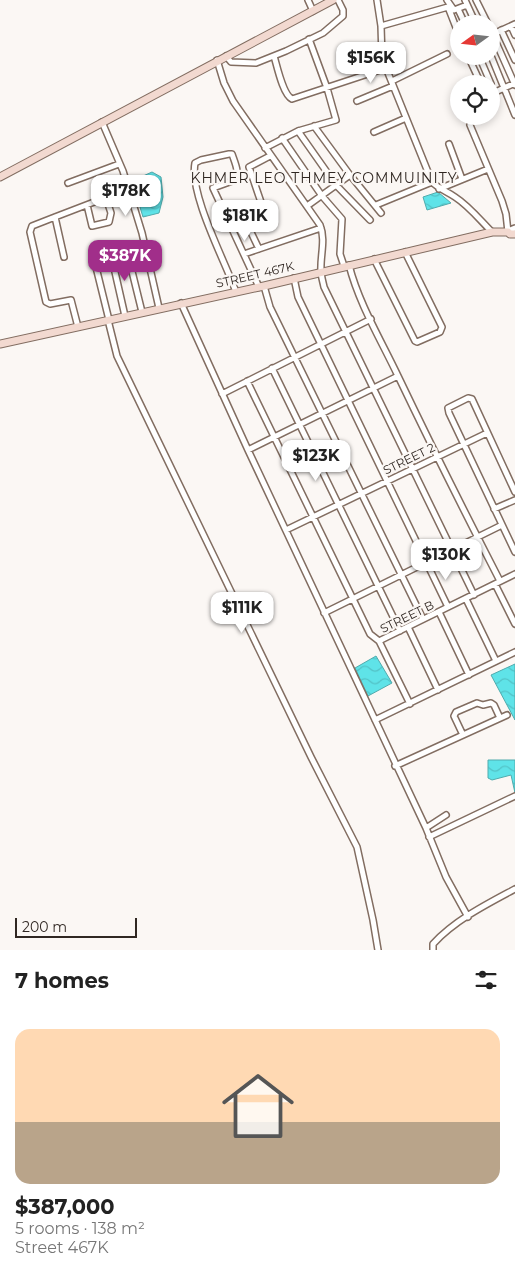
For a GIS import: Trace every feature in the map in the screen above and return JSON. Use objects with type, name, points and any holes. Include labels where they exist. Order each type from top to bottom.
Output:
[{"type":"street","points":[[308,0],[313,11]]},
{"type":"street","points":[[0,176],[333,0]]},
{"type":"street","points":[[226,56],[231,62],[250,63],[274,56],[323,33],[343,16],[344,13],[338,0]]},
{"type":"street","points":[[377,0],[381,26],[381,49],[386,68],[432,182],[466,206],[492,232]]},
{"type":"street","points":[[447,0],[452,15]]},
{"type":"street","points":[[476,0],[484,15]]},
{"type":"street","points":[[458,10],[466,2],[472,15]]},
{"type":"street","points":[[381,26],[449,6]]},
{"type":"street","points":[[449,6],[454,10],[458,10]]},
{"type":"street","points":[[458,10],[460,15]]},
{"type":"street","points":[[515,35],[513,25],[501,30],[515,60]]},
{"type":"street","points":[[265,148],[298,131],[334,121],[336,118],[309,39]]},
{"type":"street","points":[[500,51],[515,84],[500,90]]},
{"type":"street","points":[[357,101],[447,54]]},
{"type":"street","points":[[274,56],[288,98],[296,99],[386,68]]},
{"type":"street","points":[[217,60],[224,83],[233,101],[321,228],[323,249],[321,272],[324,287],[474,595]]},
{"type":"street","points":[[495,65],[515,115]]},
{"type":"street","points":[[374,132],[406,118]]},
{"type":"street","points":[[102,122],[120,164],[145,243],[160,308]]},
{"type":"street","points":[[470,125],[513,231]]},
{"type":"street","points":[[314,126],[381,213]]},
{"type":"street","points":[[298,131],[336,185],[370,220]]},
{"type":"street","points":[[282,138],[322,196],[342,219],[340,254],[478,537],[515,624]]},
{"type":"street","points":[[449,144],[462,179]]},
{"type":"street","points":[[236,292],[205,217],[194,179],[195,163],[229,154],[232,154],[237,178],[213,188],[423,619]]},
{"type":"street","points":[[237,171],[270,156]]},
{"type":"street","points":[[68,183],[120,164]]},
{"type":"street","points":[[249,167],[263,208]]},
{"type":"street","points":[[439,188],[488,169]]},
{"type":"street","points":[[307,206],[350,175]]},
{"type":"street","points":[[376,205],[432,182]]},
{"type":"street","points":[[78,327],[71,300],[50,304],[46,302],[30,232],[32,226],[128,189]]},
{"type":"street","points":[[87,205],[92,226],[110,222],[106,198]]},
{"type":"street","points":[[55,217],[64,257]]},
{"type":"street","points":[[248,226],[259,249]]},
{"type":"street","points":[[244,254],[321,228]]},
{"type":"street","name":"STREET 467K","points":[[0,344],[236,292],[492,232],[513,231]]},
{"type":"street","points":[[145,243],[93,255],[117,356],[311,757],[357,847],[378,950]]},
{"type":"street","points":[[126,247],[142,312]]},
{"type":"street","points":[[110,250],[125,316]]},
{"type":"street","points":[[374,259],[417,342],[440,332],[442,327],[406,252]]},
{"type":"street","points":[[294,278],[298,298],[448,608]]},
{"type":"street","points":[[181,303],[395,766],[426,828],[446,877],[468,917]]},
{"type":"street","points":[[222,394],[371,319]]},
{"type":"street","points":[[272,368],[400,631]]},
{"type":"street","points":[[248,450],[398,376]]},
{"type":"street","name":"STREET B","points":[[247,381],[370,634],[379,641],[515,574]]},
{"type":"street","points":[[515,492],[472,399],[468,398],[448,408],[463,444],[515,552]]},
{"type":"street","name":"STREET 2","points":[[286,530],[487,433]]},
{"type":"street","points":[[494,509],[515,500]]},
{"type":"street","points":[[324,613],[502,525]]},
{"type":"street","points":[[466,599],[496,661]]},
{"type":"street","points":[[439,612],[469,675]]},
{"type":"street","points":[[408,627],[438,690]]},
{"type":"street","points":[[379,641],[410,704]]},
{"type":"street","points":[[375,720],[515,652]]},
{"type":"street","points":[[462,735],[454,716],[456,712],[477,703],[483,705],[491,703],[494,705],[500,718]]},
{"type":"street","points":[[395,766],[507,715]]},
{"type":"street","points":[[429,837],[515,796]]},
{"type":"street","points":[[426,828],[446,815]]},
{"type":"street","points":[[434,950],[433,944],[440,936],[515,889]]},
{"type":"water","points":[[152,172],[161,177],[163,197],[159,213],[143,217],[132,181]]},
{"type":"water","points":[[438,192],[451,203],[427,210],[423,197]]},
{"type":"water","points":[[376,656],[392,683],[368,696],[355,668]]},
{"type":"water","points":[[515,664],[515,720],[491,675]]},
{"type":"water","points":[[488,760],[515,760],[515,793],[511,775],[492,780],[488,778]]},
{"type":"district","name":"KHMER LEO THMEY COMMUINITY","points":[[324,178]]}]
